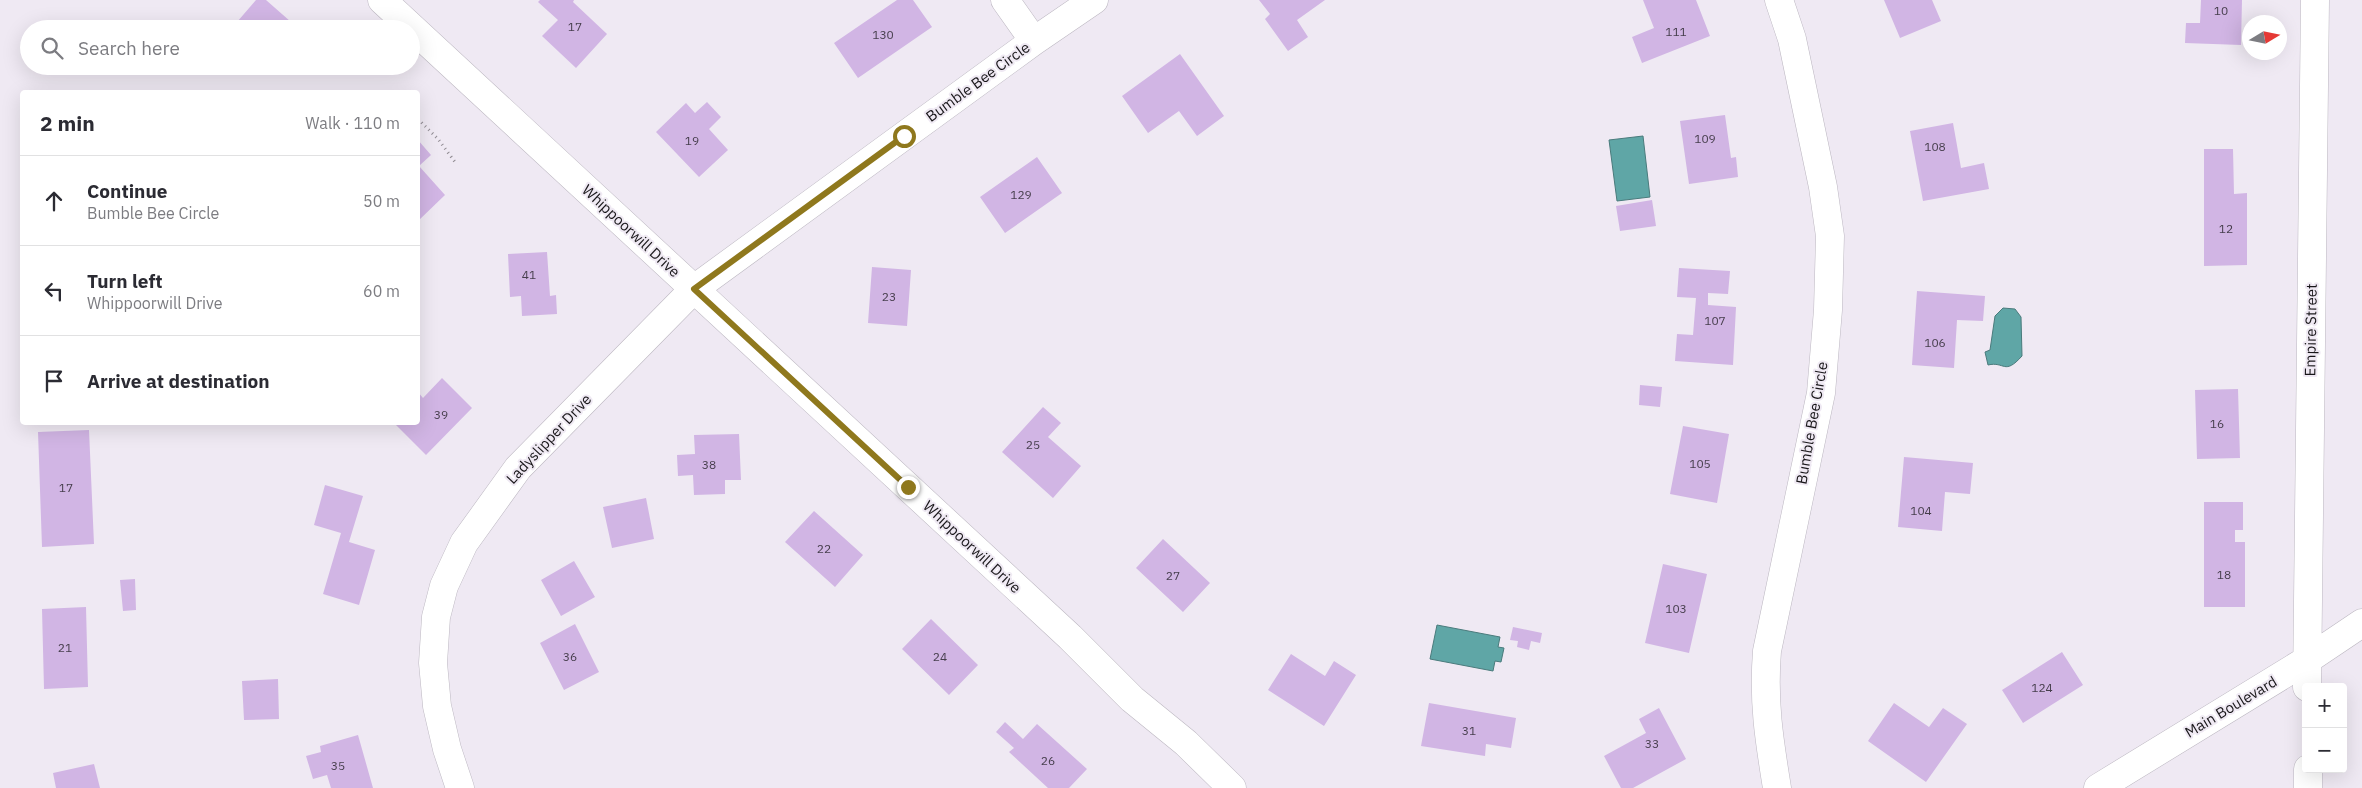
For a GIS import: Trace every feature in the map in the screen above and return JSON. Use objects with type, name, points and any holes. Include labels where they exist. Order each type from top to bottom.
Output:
[{"type":"street","name":"Whippoorwill Drive","points":[[382,0],[404,20]]},
{"type":"street","points":[[1005,0],[1034,41]]},
{"type":"street","name":"Bumble Bee Circle","points":[[694,289],[1034,41],[1094,0]]},
{"type":"street","name":"Bumble Bee Circle","points":[[1777,788],[1768,734],[1764,683],[1768,651],[1821,393],[1828,310],[1830,236],[1823,187],[1792,39],[1779,0]]},
{"type":"street","name":"Empire Street","points":[[2307,674],[2314,0]]},
{"type":"street","name":"Whippoorwill Drive","points":[[420,35],[1083,649],[1132,699],[1186,743],[1232,788]]},
{"type":"street","name":"Ladyslipper Drive","points":[[460,788],[447,749],[436,706],[433,663],[436,617],[444,586],[464,542],[518,468],[694,289]]},
{"type":"street","name":"Main Boulevard","points":[[2098,788],[2307,674],[2362,623]]},
{"type":"street","points":[[2308,773],[2308,788]]},
{"type":"path","points":[[420,122],[438,139],[455,162]]},
{"type":"water","points":[[1643,136],[1650,197],[1617,201],[1609,140]]},
{"type":"water","points":[[2003,308],[2015,309],[2021,317],[2022,356],[2008,367],[1994,364],[1988,365],[1985,352],[1990,350],[1995,316]]},
{"type":"water","points":[[1437,625],[1500,637],[1498,647],[1504,648],[1501,662],[1495,661],[1493,671],[1430,659]]},
{"type":"building","points":[[256,0],[266,0],[289,20],[239,20]]},
{"type":"building","points":[[540,0],[574,0],[573,2],[607,34],[576,68],[542,36],[558,20],[538,2]]},
{"type":"building","points":[[897,0],[913,0],[932,27],[858,78],[834,43]]},
{"type":"building","points":[[1259,0],[1325,0],[1297,20],[1308,37],[1288,51],[1265,19],[1270,14]]},
{"type":"building","points":[[1643,0],[1696,0],[1710,36],[1642,63],[1632,37],[1654,28]]},
{"type":"building","points":[[1884,0],[1932,0],[1941,21],[1900,38]]},
{"type":"building","points":[[2201,0],[2242,0],[2241,45],[2185,43],[2186,23],[2200,23]]},
{"type":"building","points":[[1180,54],[1224,116],[1197,136],[1179,111],[1148,133],[1122,96]]},
{"type":"building","points":[[707,102],[721,117],[709,129],[728,150],[699,177],[656,132],[686,103],[695,113]]},
{"type":"building","points":[[1725,115],[1731,158],[1736,157],[1738,177],[1689,184],[1680,121]]},
{"type":"building","points":[[1953,123],[1961,168],[1984,163],[1989,189],[1923,201],[1910,131]]},
{"type":"building","points":[[420,142],[431,155],[420,165]]},
{"type":"building","points":[[2204,149],[2233,149],[2234,194],[2247,193],[2247,265],[2204,266]]},
{"type":"building","points":[[1037,157],[1062,193],[1005,233],[980,197]]},
{"type":"building","points":[[420,167],[445,195],[420,219]]},
{"type":"building","points":[[1652,200],[1656,226],[1620,231],[1616,206]]},
{"type":"building","points":[[547,252],[550,296],[556,295],[557,314],[522,316],[521,296],[510,297],[508,254]]},
{"type":"building","points":[[872,267],[911,270],[907,326],[868,323]]},
{"type":"building","points":[[1679,268],[1730,271],[1728,294],[1708,293],[1708,305],[1736,307],[1733,365],[1675,361],[1677,334],[1693,335],[1696,298],[1677,297]]},
{"type":"building","points":[[1917,291],[1985,296],[1983,321],[1957,320],[1954,368],[1912,365]]},
{"type":"building","points":[[442,378],[472,408],[426,455],[396,425],[420,425],[420,394],[423,398]]},
{"type":"building","points":[[1640,385],[1662,387],[1660,407],[1639,405]]},
{"type":"building","points":[[2238,389],[2240,458],[2197,459],[2195,390]]},
{"type":"building","points":[[1043,407],[1061,423],[1048,437],[1081,466],[1053,498],[1002,452]]},
{"type":"building","points":[[1683,426],[1729,434],[1717,503],[1670,494]]},
{"type":"building","points":[[89,430],[94,544],[42,547],[38,432]]},
{"type":"building","points":[[739,434],[741,480],[725,480],[725,494],[694,495],[693,475],[678,476],[677,455],[695,454],[694,435]]},
{"type":"building","points":[[1904,457],[1973,463],[1970,494],[1945,492],[1942,531],[1898,527]]},
{"type":"building","points":[[325,485],[363,496],[349,542],[375,550],[359,605],[323,594],[341,533],[314,525]]},
{"type":"building","points":[[646,498],[654,539],[612,548],[603,507]]},
{"type":"building","points":[[2204,502],[2243,502],[2243,530],[2235,530],[2235,542],[2245,542],[2245,607],[2204,607]]},
{"type":"building","points":[[814,511],[863,555],[835,587],[785,542]]},
{"type":"building","points":[[1163,539],[1210,583],[1183,612],[1136,568]]},
{"type":"building","points":[[574,561],[595,597],[561,616],[541,580]]},
{"type":"building","points":[[1663,564],[1707,574],[1689,653],[1645,643]]},
{"type":"building","points":[[135,579],[136,610],[123,611],[120,580]]},
{"type":"building","points":[[86,607],[88,687],[44,689],[42,609]]},
{"type":"building","points":[[931,619],[978,665],[949,695],[902,649]]},
{"type":"building","points":[[575,624],[599,672],[564,690],[540,643]]},
{"type":"building","points":[[1513,627],[1542,633],[1540,643],[1531,641],[1529,650],[1517,647],[1518,641],[1510,640]]},
{"type":"building","points":[[2062,652],[2083,685],[2023,723],[2002,690]]},
{"type":"building","points":[[1291,654],[1325,676],[1334,661],[1356,675],[1324,726],[1268,690]]},
{"type":"building","points":[[278,679],[279,719],[244,720],[242,681]]},
{"type":"building","points":[[1429,703],[1516,718],[1511,748],[1486,744],[1485,756],[1421,746]]},
{"type":"building","points":[[1894,703],[1929,727],[1943,708],[1967,724],[1926,782],[1868,741]]},
{"type":"building","points":[[1659,708],[1686,759],[1633,788],[1621,788],[1604,756],[1646,733],[1639,719]]},
{"type":"building","points":[[1005,722],[1023,739],[1037,724],[1087,769],[1069,788],[1048,788],[1009,752],[1014,748],[996,732]]},
{"type":"building","points":[[358,735],[373,788],[331,788],[327,775],[313,779],[306,756],[321,752],[320,746]]},
{"type":"building","points":[[94,764],[100,788],[56,788],[53,773]]},
{"type":"route","points":[[904,136],[694,289],[908,487]]}]
